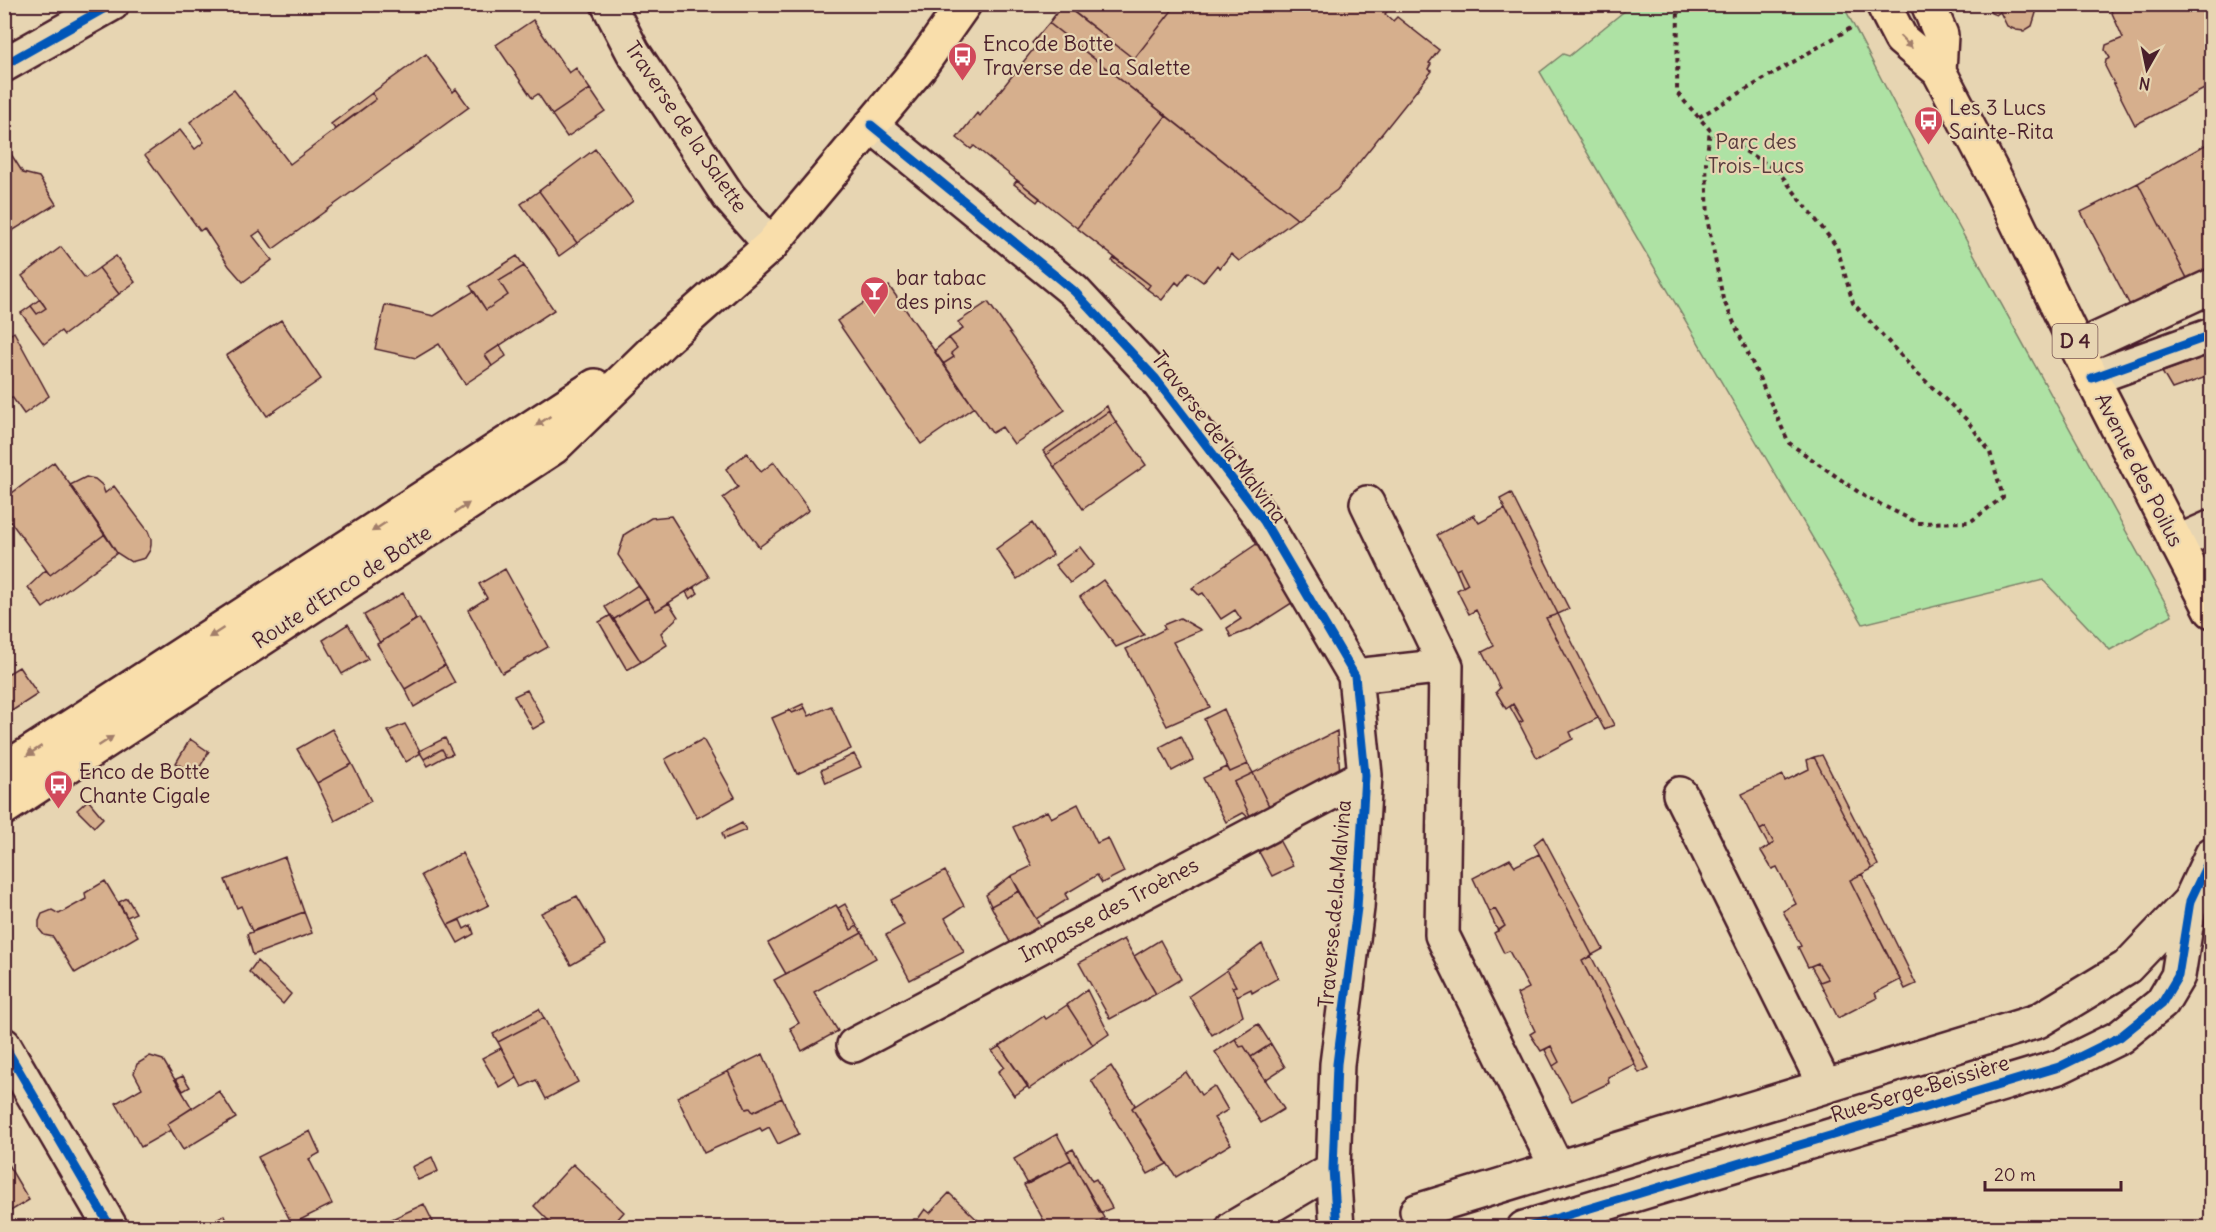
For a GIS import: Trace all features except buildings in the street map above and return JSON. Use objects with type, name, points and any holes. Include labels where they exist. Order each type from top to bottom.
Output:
[{"type":"main road","name":"Route d'Enco de Botte","points":[[4,808],[554,447],[662,342],[771,244],[919,68],[964,4]]},
{"type":"main road","name":"Avenue des Poilus","points":[[1883,4],[1901,39],[1939,71],[2001,189],[2092,378],[2211,612]]},
{"type":"main road","points":[[1928,4],[1941,35],[1939,71]]},
{"type":"main road","name":"Route d'Enco de Botte","points":[[4,770],[662,342]]},
{"type":"street","points":[[12,54],[112,4]]},
{"type":"street","name":"Traverse de la Salette","points":[[608,4],[633,52],[729,197],[771,244]]},
{"type":"street","name":"Traverse de la Malvina","points":[[871,125],[1074,291],[1155,378],[1264,521],[1355,676],[1365,775],[1357,908],[1337,1064],[1334,1169],[1337,1227]]},
{"type":"street","points":[[2078,348],[2211,286]]},
{"type":"street","points":[[2092,378],[2211,335]]},
{"type":"street","points":[[1368,503],[1446,666],[1442,935],[1557,1168]]},
{"type":"street","points":[[2176,543],[2211,527]]},
{"type":"street","points":[[1355,676],[1446,666]]},
{"type":"street","name":"Impasse des Troènes","points":[[854,1045],[1365,775]]},
{"type":"street","points":[[1680,794],[1825,1086]]},
{"type":"street","name":"Rue Serge Beissière","points":[[1524,1227],[2059,1067],[2121,1037],[2162,1003],[2178,976],[2190,901],[2211,854]]},
{"type":"street","points":[[1417,1211],[2038,1021],[2127,967],[2190,901]]},
{"type":"street","points":[[4,1045],[111,1227]]},
{"type":"street","points":[[1233,1227],[1334,1169]]},
{"type":"path","points":[[1678,4],[1677,93],[1710,130],[1778,171],[1837,247],[1853,303],[1915,371],[1967,420],[1990,452],[2003,497],[1970,522],[1918,523],[1864,496],[1789,443],[1723,299],[1708,223],[1707,162],[1710,130]]},
{"type":"path","points":[[1699,117],[1853,26],[1901,39]]},
{"type":"green space","name":"Parc des Trois-Lucs","points":[[1632,5],[1843,5],[1942,196],[2172,615],[2110,650],[2043,580],[1863,624],[1540,72],[1563,54],[1569,56]]},
{"type":"cycle path","points":[[4,65],[112,4]]},
{"type":"cycle path","points":[[871,125],[1074,291],[1155,378],[1264,521],[1355,676],[1365,775],[1357,908],[1337,1064],[1333,1169],[1337,1228]]},
{"type":"cycle path","points":[[2092,378],[2212,335]]},
{"type":"cycle path","points":[[1524,1228],[2059,1067],[2120,1037],[2162,1003],[2178,976],[2190,901],[2212,854]]},
{"type":"cycle path","points":[[4,1045],[111,1228]]},
{"type":"place","name":"Enco de Botte Traverse de La Salette","points":[[962,82]]},
{"type":"place","name":"Les 3 Lucs Sainte-Rita","points":[[1928,146]]},
{"type":"place","name":"bar tabac des pins","points":[[875,316]]},
{"type":"place","name":"Enco de Botte Chante Cigale","points":[[58,810]]}]
